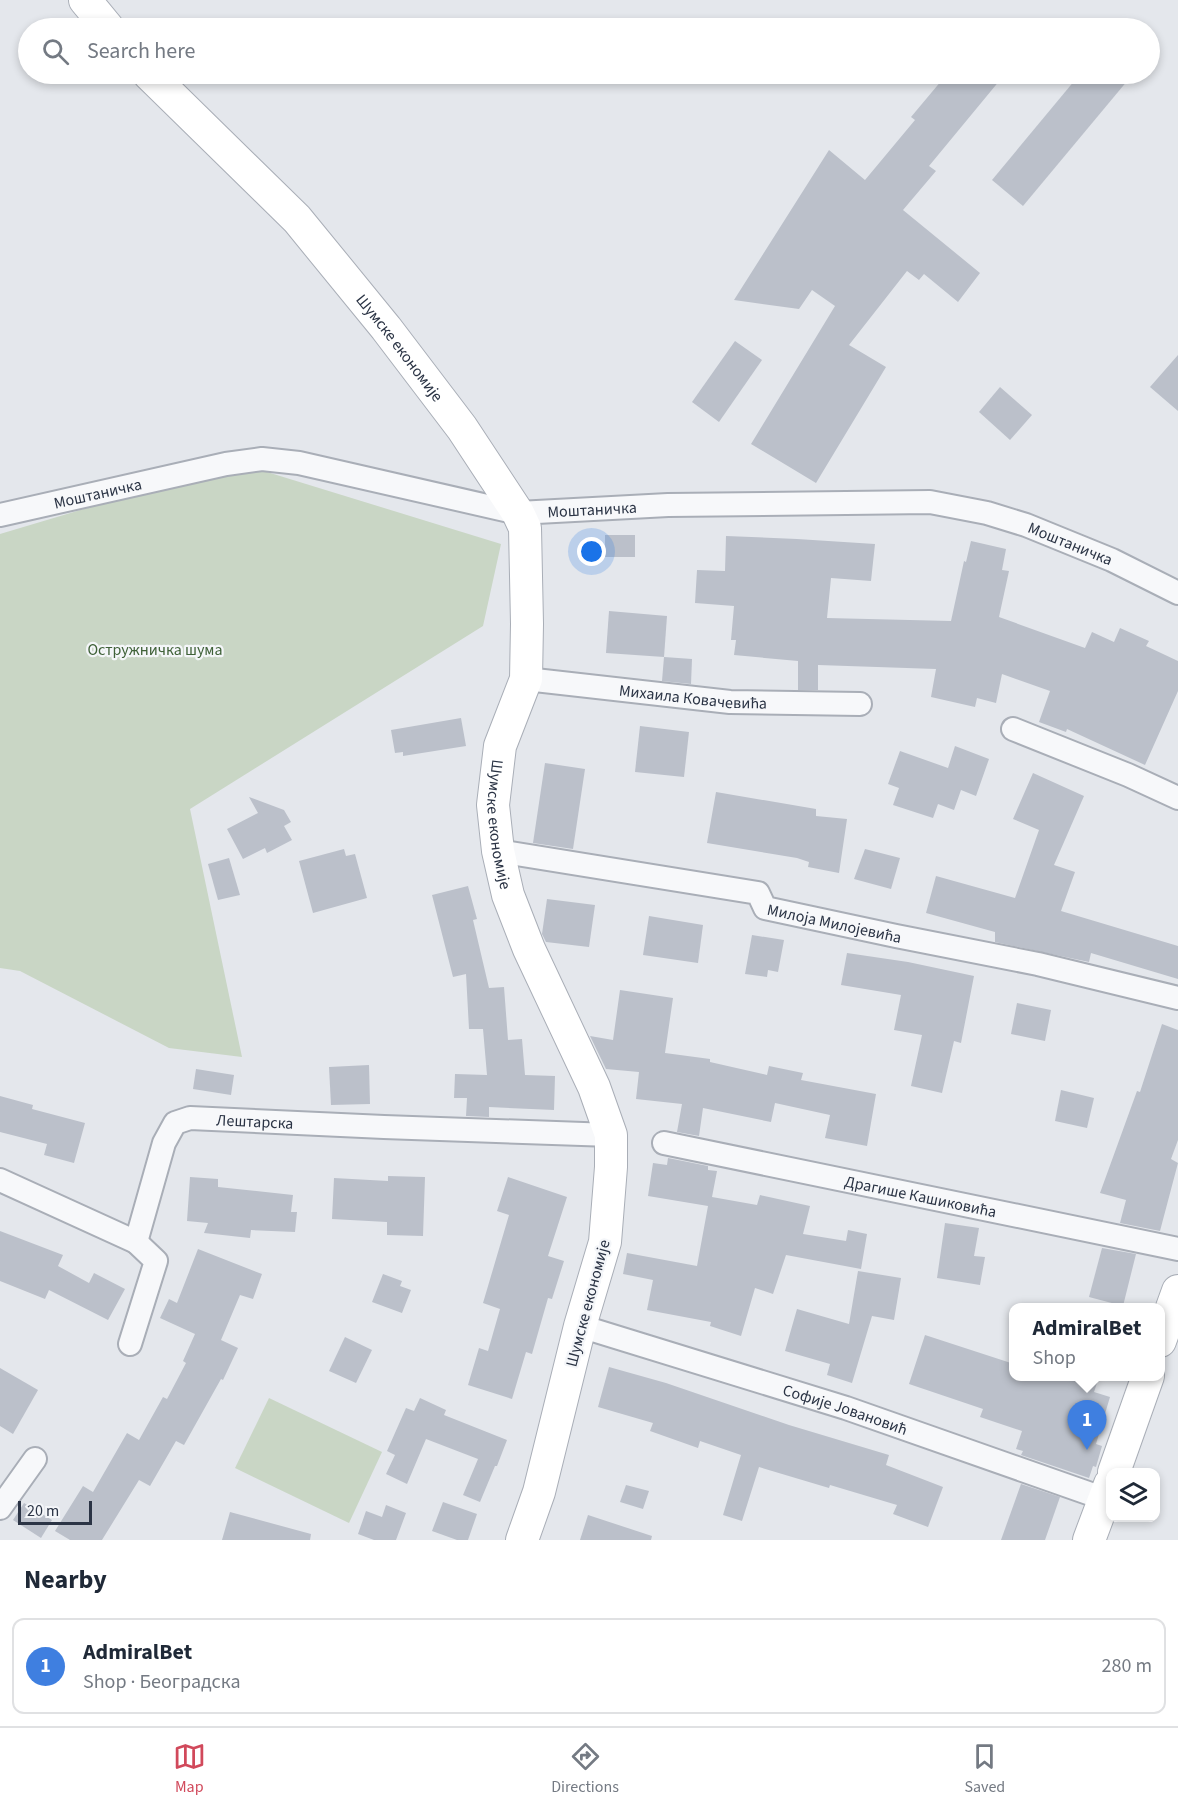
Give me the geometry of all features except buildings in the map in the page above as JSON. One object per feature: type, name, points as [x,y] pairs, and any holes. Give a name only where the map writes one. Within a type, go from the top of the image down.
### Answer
[{"type":"street","points":[[85,0],[100,18]]},
{"type":"street","name":"Шумске економије","points":[[159,84],[297,219],[386,328],[462,428],[518,513],[525,528],[526,678],[500,746],[493,805],[498,851],[508,895],[529,949],[594,1087],[610,1135],[611,1167],[605,1242],[580,1326],[539,1492],[522,1540]]},
{"type":"street","name":"Моштаничка","points":[[0,515],[226,464],[262,459],[299,463],[518,513],[668,504],[930,502],[987,513],[1026,525],[1112,560],[1178,593]]},
{"type":"street","name":"Михаила Ковачевића","points":[[526,678],[730,702],[860,704]]},
{"type":"street","points":[[1012,729],[1128,775],[1178,798]]},
{"type":"street","name":"Милоја Милојевића","points":[[498,851],[758,893],[765,908],[1038,964],[1178,998]]},
{"type":"street","name":"Лештарска","points":[[136,1242],[164,1143],[175,1123],[190,1118],[610,1135]]},
{"type":"street","name":"Драгише Кашиковића","points":[[664,1143],[1178,1249]]},
{"type":"street","points":[[0,1180],[136,1242],[156,1261],[130,1344]]},
{"type":"street","points":[[1165,1329],[1178,1292]]},
{"type":"street","name":"Софије Јовановић","points":[[580,1326],[846,1408],[1106,1484]]},
{"type":"street","points":[[1116,1468],[1147,1381]]},
{"type":"street","points":[[0,1508],[35,1459]]},
{"type":"street","points":[[1089,1540],[1106,1495]]},
{"type":"green space","name":"Остружничка шума","points":[[238,463],[501,544],[483,626],[190,809],[242,1057],[169,1048],[20,971],[0,968],[0,534]]},
{"type":"green space","points":[[269,1398],[382,1452],[349,1523],[235,1468]]},
{"type":"place","name":"AdmiralBet","points":[[1087,1450]]}]
